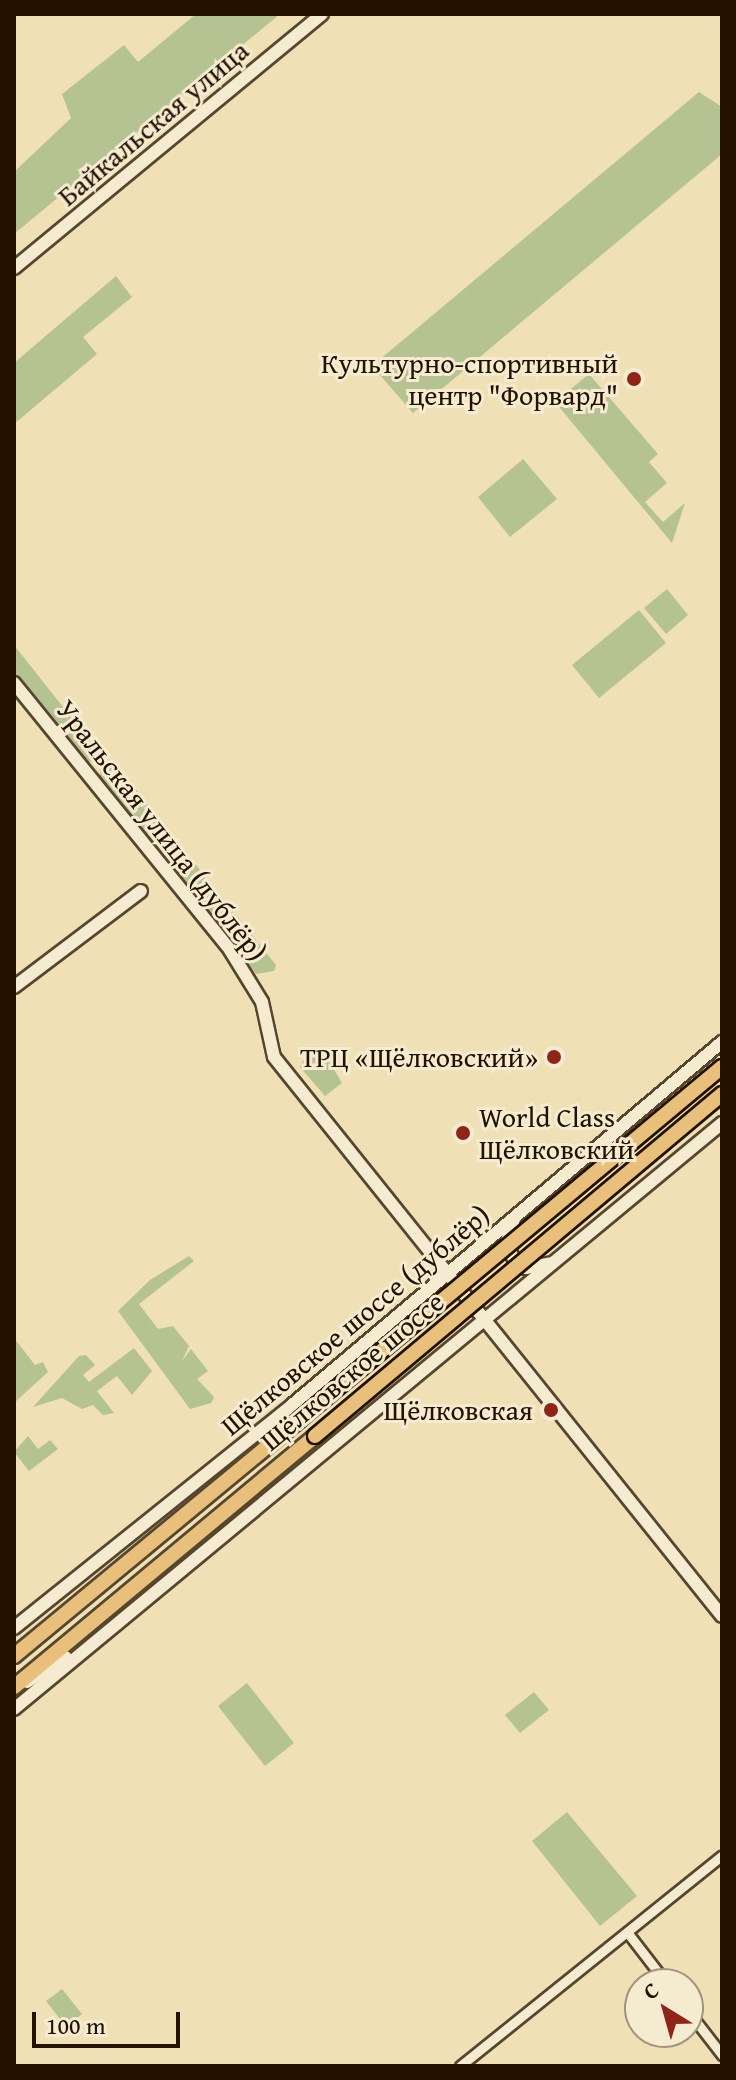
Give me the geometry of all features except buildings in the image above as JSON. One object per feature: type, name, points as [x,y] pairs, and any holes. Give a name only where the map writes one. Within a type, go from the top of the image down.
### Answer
[{"type":"main road","name":"Байкальская улица","points":[[14,268],[322,14]]},
{"type":"main road","name":"Уральская улица (дублёр)","points":[[14,683],[230,950],[262,1002],[274,1057],[448,1273]]},
{"type":"main road","points":[[14,987],[141,891]]},
{"type":"main road","name":"Щёлковское шоссе (дублёр)","points":[[14,1628],[261,1431],[722,1042]]},
{"type":"main road","name":"Щёлковское шоссе","points":[[14,1656],[722,1067]]},
{"type":"main road","name":"Щёлковское шоссе","points":[[14,1689],[722,1094]]},
{"type":"main road","points":[[14,1709],[722,1123]]},
{"type":"main road","points":[[516,1217],[506,1244],[513,1259],[526,1268],[557,1261]]},
{"type":"main road","points":[[448,1273],[722,1616]]},
{"type":"main road","points":[[14,1689],[115,1625]]},
{"type":"street","points":[[460,2066],[722,1855]]},
{"type":"street","points":[[627,1932],[655,1968]]},
{"type":"street","points":[[704,2032],[722,2055]]},
{"type":"green space","points":[[196,14],[280,14],[14,234],[14,172],[71,118],[62,94],[124,45],[138,62]]},
{"type":"green space","points":[[699,92],[722,107],[722,154],[413,413],[372,366]]},
{"type":"green space","points":[[116,276],[132,297],[83,337],[97,354],[14,424],[14,363]]},
{"type":"green space","points":[[589,374],[658,454],[649,462],[667,483],[645,502],[663,522],[685,503],[672,543],[555,402]]},
{"type":"green space","points":[[523,459],[557,499],[510,537],[478,497]]},
{"type":"green space","points":[[667,589],[688,615],[666,634],[644,608]]},
{"type":"green space","points":[[639,610],[666,643],[599,698],[572,665]]},
{"type":"green space","points":[[14,645],[101,755],[94,762],[84,761],[14,673]]},
{"type":"green space","points":[[114,762],[276,965],[274,971],[256,974],[100,780],[100,767]]},
{"type":"green space","points":[[309,1048],[324,1053],[342,1083],[325,1096],[300,1067]]},
{"type":"green space","points":[[189,1256],[194,1261],[139,1304],[158,1329],[173,1326],[189,1346],[182,1361],[191,1349],[208,1371],[197,1379],[214,1397],[211,1403],[190,1409],[118,1311],[150,1280]]},
{"type":"green space","points":[[14,1338],[35,1365],[43,1362],[48,1372],[14,1403]]},
{"type":"green space","points":[[134,1348],[152,1371],[132,1395],[117,1376],[97,1391],[114,1413],[103,1415],[93,1405],[82,1409],[62,1398],[33,1407],[79,1356],[86,1355],[95,1365],[83,1375],[89,1382]]},
{"type":"green space","points":[[28,1436],[38,1449],[50,1440],[58,1449],[29,1471],[14,1452]]},
{"type":"green space","points":[[247,1683],[294,1743],[265,1766],[218,1706]]},
{"type":"green space","points":[[534,1692],[549,1710],[520,1733],[505,1715]]},
{"type":"green space","points":[[567,1812],[637,1896],[600,1926],[532,1841]]},
{"type":"green space","points":[[62,1989],[82,2014],[66,2027],[46,2001]]},
{"type":"place","name":"Культурно-спортивный центр \"Форвард\"","points":[[634,379]]},
{"type":"place","name":"ТРЦ «Щёлковский»","points":[[554,1057]]},
{"type":"place","name":"World Class Щёлковский","points":[[463,1133]]},
{"type":"place","name":"Щёлковская","points":[[551,1410]]}]
